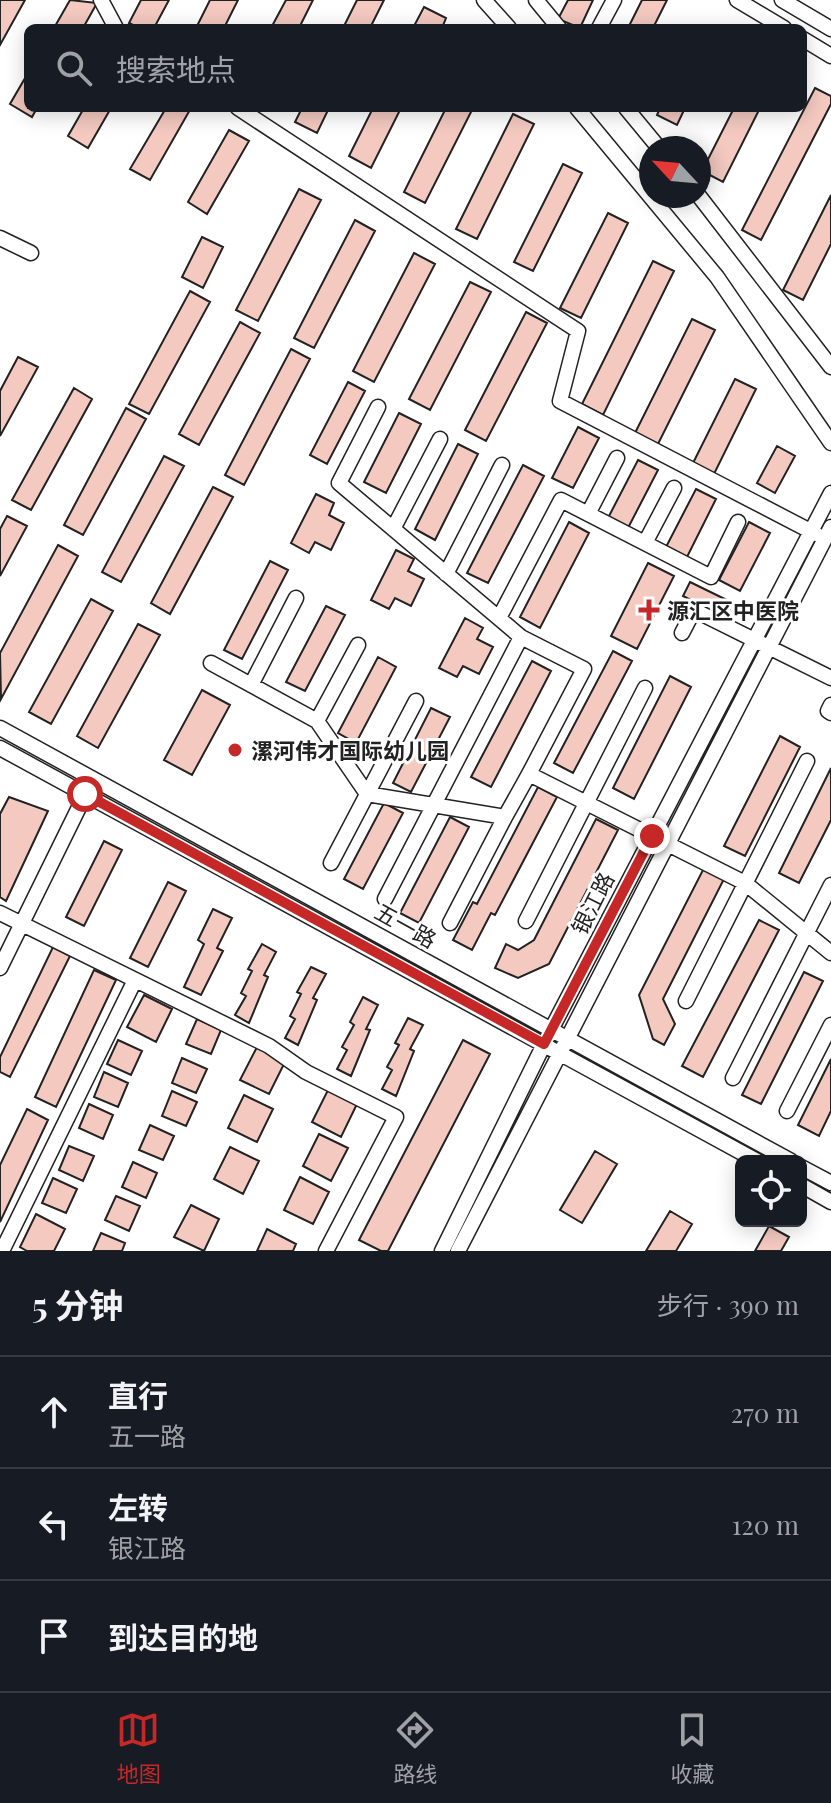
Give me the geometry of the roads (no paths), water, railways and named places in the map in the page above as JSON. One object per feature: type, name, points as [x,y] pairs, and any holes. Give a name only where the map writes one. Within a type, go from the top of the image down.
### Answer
[{"type":"street","points":[[101,0],[114,24]]},
{"type":"street","points":[[484,0],[505,24]]},
{"type":"street","points":[[536,0],[556,24]]},
{"type":"street","points":[[601,24],[614,0]]},
{"type":"street","points":[[737,0],[777,24]]},
{"type":"street","points":[[782,0],[831,29]]},
{"type":"street","points":[[807,41],[831,56]]},
{"type":"street","points":[[244,112],[578,331],[560,401],[811,531],[828,533]]},
{"type":"street","points":[[580,112],[717,277],[831,443]]},
{"type":"street","points":[[629,112],[649,136]]},
{"type":"street","points":[[708,208],[831,367]]},
{"type":"street","points":[[0,238],[31,253]]},
{"type":"street","points":[[378,407],[339,483],[521,637],[584,669],[450,923]]},
{"type":"street","points":[[393,529],[440,439]]},
{"type":"street","points":[[588,514],[617,458]]},
{"type":"street","points":[[446,574],[502,465]]},
{"type":"street","points":[[645,543],[674,488]]},
{"type":"street","name":"银江路","points":[[458,1251],[551,1048],[551,1030],[831,493]]},
{"type":"street","points":[[499,618],[561,500],[711,577],[738,522]]},
{"type":"street","name":"银江路","points":[[442,1251],[551,1048],[566,1037],[828,533]]},
{"type":"street","points":[[251,685],[296,598]]},
{"type":"street","points":[[682,633],[694,610],[831,678]]},
{"type":"street","points":[[385,899],[521,637]]},
{"type":"street","points":[[317,721],[358,645]]},
{"type":"street","points":[[211,663],[317,721],[367,794],[505,817]]},
{"type":"street","points":[[526,921],[645,688]]},
{"type":"street","points":[[331,863],[416,701]]},
{"type":"street","points":[[831,705],[828,711],[831,713]]},
{"type":"street","name":"五一路","points":[[0,728],[780,1155]]},
{"type":"street","name":"五一路","points":[[0,748],[746,1155]]},
{"type":"street","points":[[686,1001],[807,761]]},
{"type":"street","points":[[529,774],[745,883],[831,953]]},
{"type":"street","points":[[0,968],[93,778]]},
{"type":"street","points":[[733,1078],[831,885]]},
{"type":"street","points":[[0,913],[269,1046],[306,1072],[396,1117],[326,1251]]},
{"type":"street","points":[[2,1251],[135,980]]},
{"type":"street","points":[[787,1111],[831,1025]]},
{"type":"street","points":[[807,1170],[831,1183]]},
{"type":"street","points":[[807,1188],[831,1202]]},
{"type":"place","name":"源汇区中医院","points":[[649,610]]},
{"type":"place","name":"漯河伟才国际幼儿园","points":[[235,750]]}]
